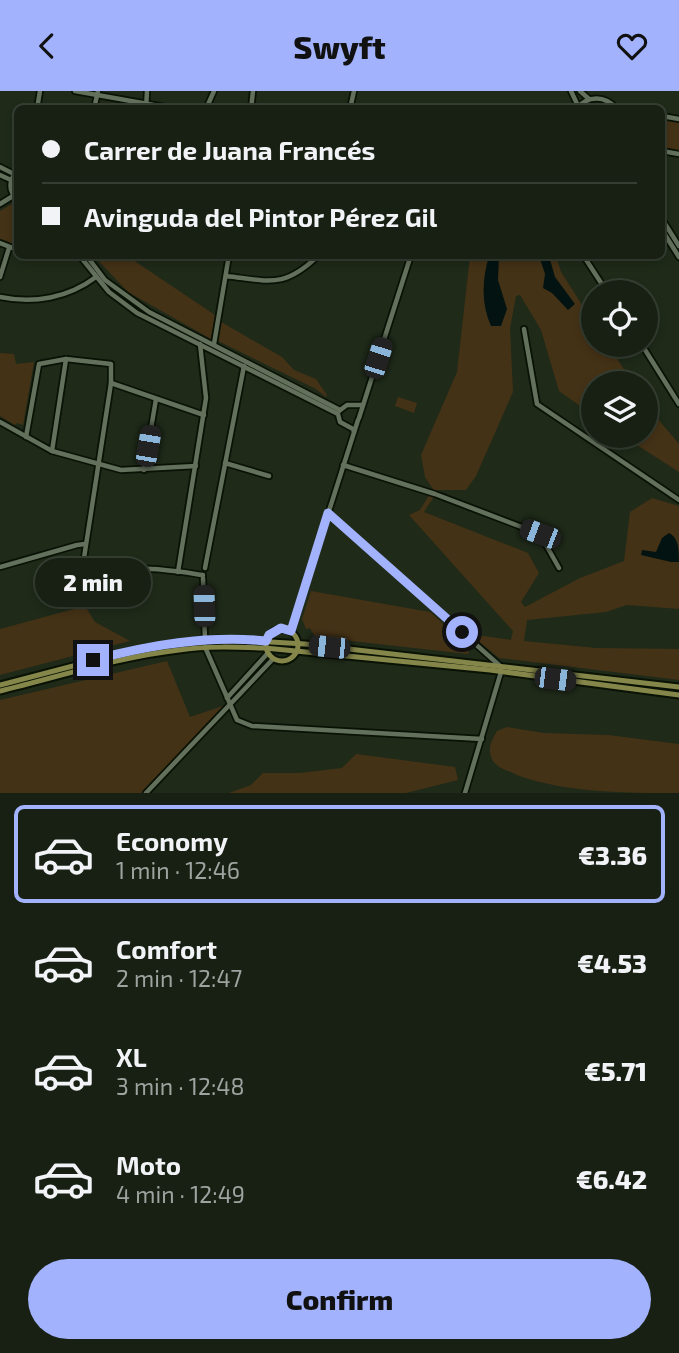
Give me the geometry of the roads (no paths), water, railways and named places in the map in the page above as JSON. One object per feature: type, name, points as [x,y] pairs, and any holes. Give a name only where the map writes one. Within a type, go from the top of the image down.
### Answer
[{"type":"main road","points":[[268,651],[269,635],[281,628],[291,631],[299,648]]},
{"type":"main road","points":[[0,685],[117,653],[205,640],[268,651],[284,661],[299,648],[679,695]]},
{"type":"main road","points":[[0,691],[148,655],[205,647],[268,651],[299,648],[480,663],[679,687]]},
{"type":"street","points":[[75,91],[98,93],[142,105]]},
{"type":"street","points":[[580,91],[589,99]]},
{"type":"street","points":[[580,105],[589,99],[601,98],[613,105]]},
{"type":"street","points":[[0,174],[11,180]]},
{"type":"street","points":[[0,204],[13,196],[10,188],[14,176]]},
{"type":"street","points":[[665,224],[679,245]]},
{"type":"street","points":[[665,235],[679,257]]},
{"type":"street","points":[[0,243],[14,249]]},
{"type":"street","points":[[0,277],[9,248]]},
{"type":"street","points":[[82,259],[109,292],[137,313],[339,412]]},
{"type":"street","points":[[89,259],[105,280],[149,312],[339,412],[342,423],[354,432]]},
{"type":"street","points":[[214,344],[228,259]]},
{"type":"street","points":[[226,276],[275,281],[292,277],[314,259]]},
{"type":"street","points":[[291,631],[410,259]]},
{"type":"street","points":[[586,259],[599,280]]},
{"type":"street","points":[[0,297],[23,300],[49,298],[70,292],[96,277]]},
{"type":"street","points":[[524,329],[537,404],[679,500]]},
{"type":"street","points":[[178,572],[206,398],[200,344]]},
{"type":"street","points":[[650,357],[679,404]]},
{"type":"street","points":[[52,451],[66,359]]},
{"type":"street","points":[[26,437],[39,364],[66,359],[111,364],[111,383],[82,571],[92,580]]},
{"type":"street","points":[[205,568],[244,366]]},
{"type":"street","points":[[111,383],[204,415]]},
{"type":"street","points":[[144,470],[156,399]]},
{"type":"street","points":[[339,412],[345,406],[363,405]]},
{"type":"street","points":[[354,406],[359,412],[359,419]]},
{"type":"street","points":[[349,426],[359,419]]},
{"type":"street","points":[[0,422],[52,451],[121,470],[196,466]]},
{"type":"street","points":[[225,463],[269,476]]},
{"type":"street","points":[[343,465],[435,494],[540,534],[559,568]]},
{"type":"street","points":[[328,513],[499,665],[501,672],[465,793]]},
{"type":"street","points":[[0,567],[85,544]]},
{"type":"street","points":[[72,605],[92,580],[106,573],[139,569],[203,577],[205,640]]},
{"type":"street","points":[[205,647],[237,720],[252,726],[482,739]]},
{"type":"street","points":[[226,698],[268,651]]},
{"type":"street","points":[[146,793],[230,706],[268,651]]},
{"type":"street","points":[[480,663],[485,652]]}]
